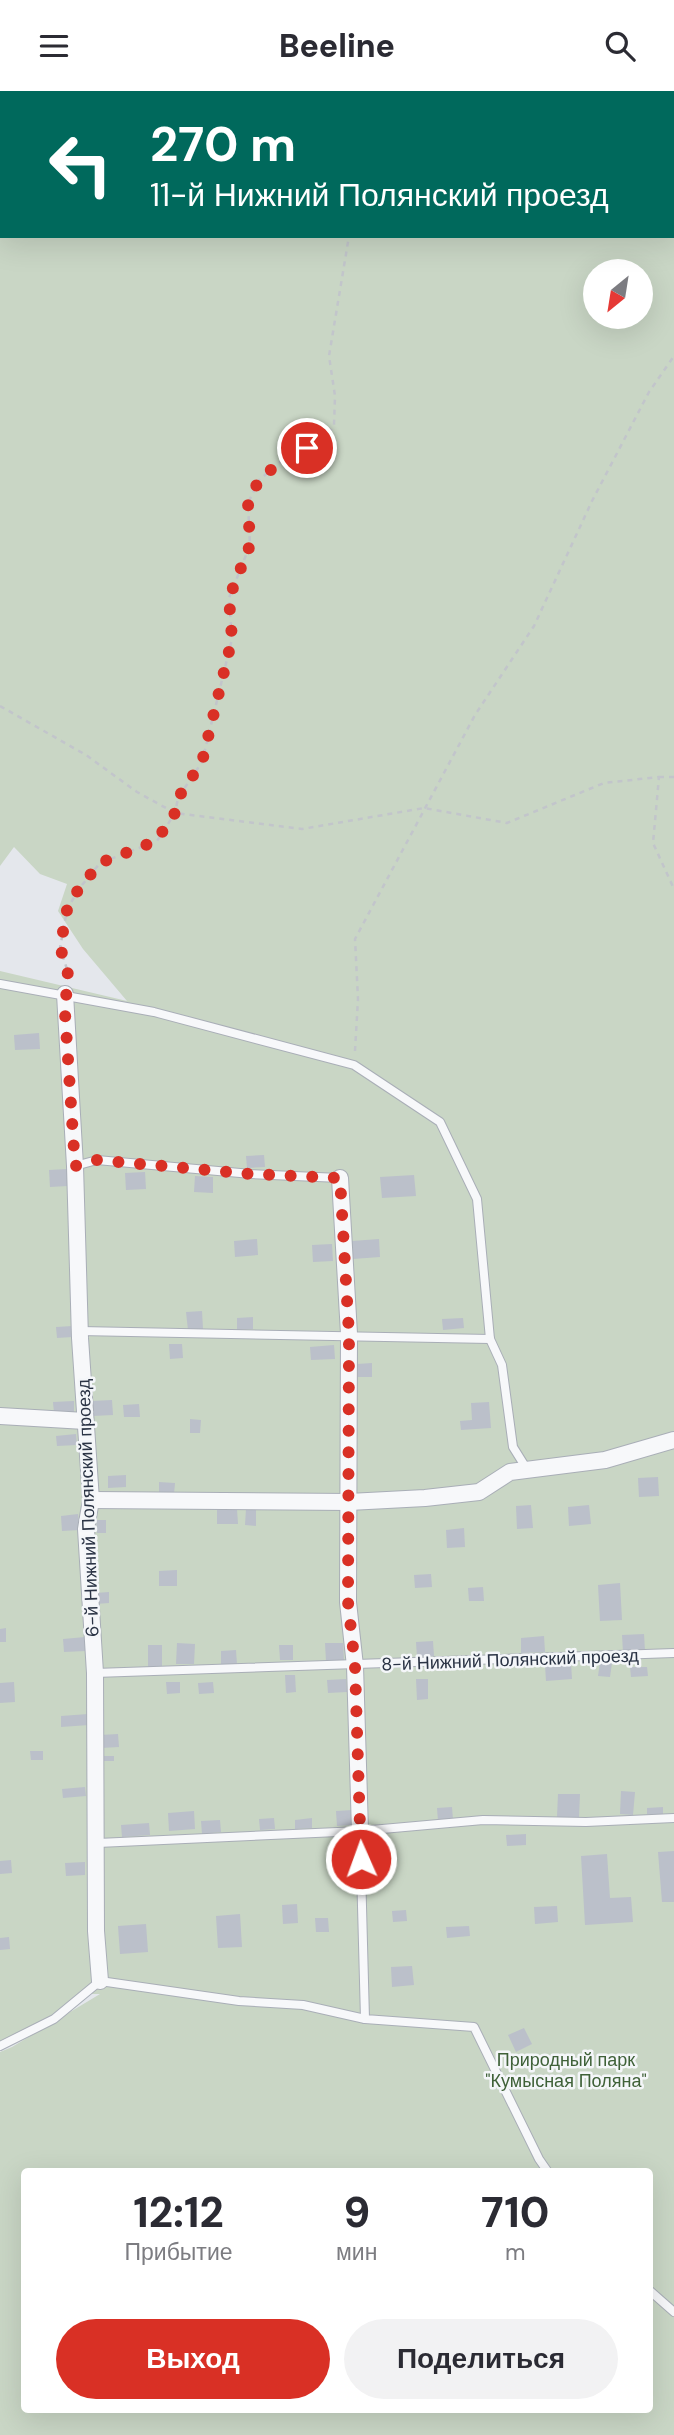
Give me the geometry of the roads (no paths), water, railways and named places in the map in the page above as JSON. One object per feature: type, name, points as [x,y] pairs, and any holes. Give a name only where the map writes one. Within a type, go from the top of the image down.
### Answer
[{"type":"street","name":"6-й Нижний Полянский проезд","points":[[65,994],[75,1166],[80,1331],[91,1500],[86,1529],[95,1673],[98,1843],[96,1931],[100,1981]]},
{"type":"street","points":[[340,1178],[349,1334],[348,1602],[355,1666],[360,1831]]},
{"type":"street","points":[[0,1416],[85,1421]]},
{"type":"street","points":[[91,1500],[349,1501],[425,1498],[479,1492],[510,1472],[605,1460],[674,1440]]},
{"type":"lane","points":[[0,984],[154,1012],[354,1065],[440,1122],[477,1199],[490,1339],[502,1365],[513,1447],[528,1471]]},
{"type":"lane","points":[[75,1166],[97,1160],[251,1174],[340,1178]]},
{"type":"lane","points":[[80,1331],[261,1336],[349,1334],[490,1339]]},
{"type":"lane","name":"8-й Нижний Полянский проезд","points":[[95,1673],[674,1653]]},
{"type":"lane","points":[[98,1843],[148,1843],[360,1831],[483,1820],[586,1822],[674,1818]]},
{"type":"lane","points":[[360,1831],[365,2019]]},
{"type":"lane","points":[[0,2046],[54,2019],[100,1981],[239,2001],[303,2005],[365,2019],[474,2027],[545,2168]]},
{"type":"lane","points":[[653,2294],[674,2312]]},
{"type":"park label","name":"Природный парк \"Кумысная Поляна\"","points":[[566,2070]]}]
